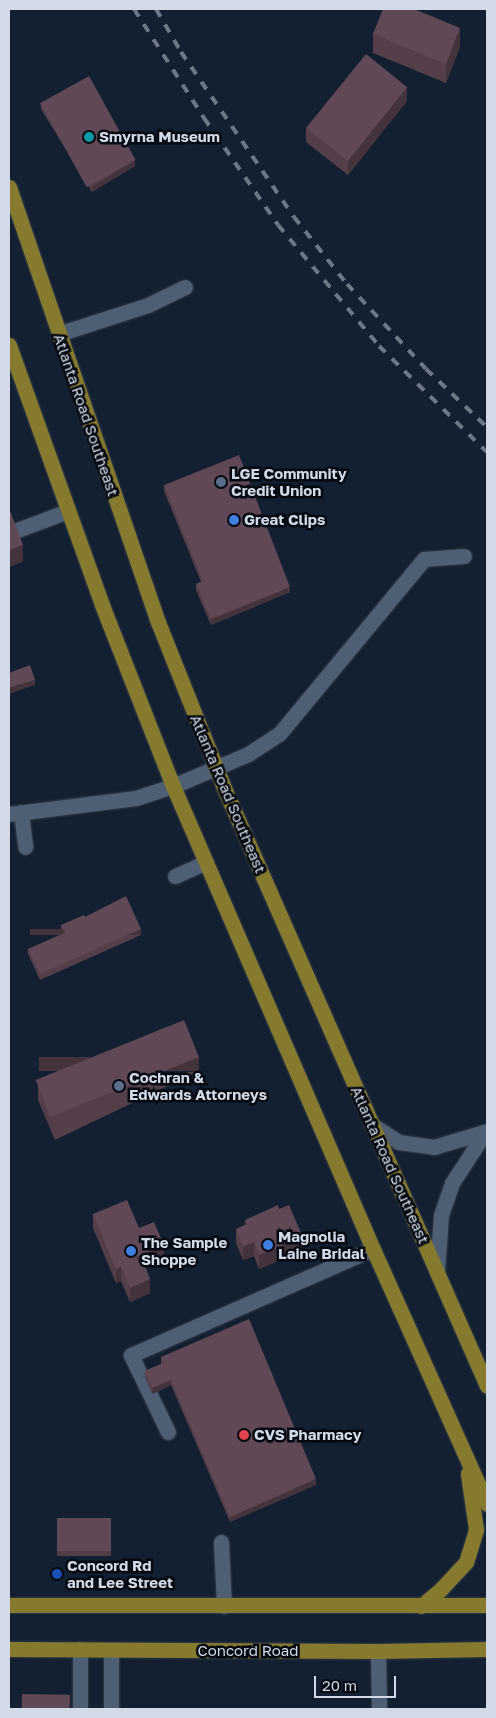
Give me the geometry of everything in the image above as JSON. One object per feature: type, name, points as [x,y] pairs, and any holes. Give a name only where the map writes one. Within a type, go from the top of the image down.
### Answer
[{"type":"main road","name":"Atlanta Road Southeast","points":[[9,187],[158,622],[217,769],[487,1386]]},
{"type":"main road","points":[[9,345],[68,511],[173,786],[373,1249],[487,1504]]},
{"type":"main road","points":[[421,1606],[441,1589],[466,1562],[468,1556],[476,1529],[466,1458]]},
{"type":"main road","points":[[9,1605],[487,1605]]},
{"type":"main road","name":"Concord Road","points":[[9,1649],[487,1650]]},
{"type":"street","points":[[58,334],[148,305],[185,287]]},
{"type":"street","points":[[12,532],[68,511]]},
{"type":"street","points":[[25,847],[15,813],[136,798],[217,769],[248,754],[280,734],[424,559],[464,556]]},
{"type":"street","points":[[175,876],[206,862]]},
{"type":"street","points":[[371,1124],[399,1142],[434,1147],[485,1132]]},
{"type":"street","points":[[437,1272],[441,1215],[452,1183],[485,1132]]},
{"type":"street","points":[[168,1432],[132,1355],[373,1249]]},
{"type":"street","points":[[221,1542],[224,1606]]},
{"type":"street","points":[[80,1649],[80,1709]]},
{"type":"street","points":[[111,1650],[111,1709]]},
{"type":"street","points":[[378,1651],[380,1709]]},
{"type":"building","points":[[383,9],[414,9],[460,28],[446,64],[373,34]]},
{"type":"building","points":[[366,54],[407,87],[347,161],[306,128]]},
{"type":"building","name":"Smyrna Museum","points":[[89,76],[136,160],[87,187],[40,103]]},
{"type":"building","points":[[239,455],[290,587],[211,619],[196,584],[203,581],[164,485]]},
{"type":"building","points":[[9,508],[23,545],[9,551]]},
{"type":"building","points":[[30,665],[35,680],[9,688],[9,673]]},
{"type":"building","points":[[126,896],[141,929],[40,974],[28,949],[65,933],[61,925],[84,915],[85,917]]},
{"type":"building","points":[[184,1020],[199,1057],[51,1117],[36,1080]]},
{"type":"building","name":"The Sample Shoppe","points":[[127,1200],[139,1228],[154,1222],[164,1245],[136,1257],[140,1265],[144,1263],[150,1279],[130,1288],[121,1267],[116,1269],[93,1214]]},
{"type":"building","points":[[278,1205],[279,1209],[289,1205],[301,1233],[291,1237],[293,1241],[259,1255],[254,1242],[243,1246],[236,1229],[247,1224],[245,1220]]},
{"type":"building","name":"CVS Pharmacy","points":[[249,1319],[316,1479],[230,1517],[171,1380],[152,1388],[145,1371],[163,1363],[161,1357]]},
{"type":"building","points":[[57,1518],[111,1518],[111,1551],[57,1551]]},
{"type":"building","points":[[22,1694],[70,1695],[70,1709],[22,1709]]},
{"type":"railway","points":[[134,9],[204,118],[278,225],[379,346],[487,452]]},
{"type":"railway","points":[[156,9],[181,52],[294,217],[347,284],[426,369],[487,427]]},
{"type":"place","name":"Smyrna Museum","points":[[89,137]]},
{"type":"place","name":"LGE Community Credit Union","points":[[221,482]]},
{"type":"place","name":"Great Clips","points":[[234,520]]},
{"type":"place","name":"Cochran & Edwards Attorneys","points":[[119,1086]]},
{"type":"place","name":"Magnolia Laine Bridal","points":[[268,1245]]},
{"type":"place","name":"The Sample Shoppe","points":[[131,1251]]},
{"type":"place","name":"CVS Pharmacy","points":[[244,1435]]},
{"type":"place","name":"Concord Rd and Lee Street","points":[[57,1574]]}]
